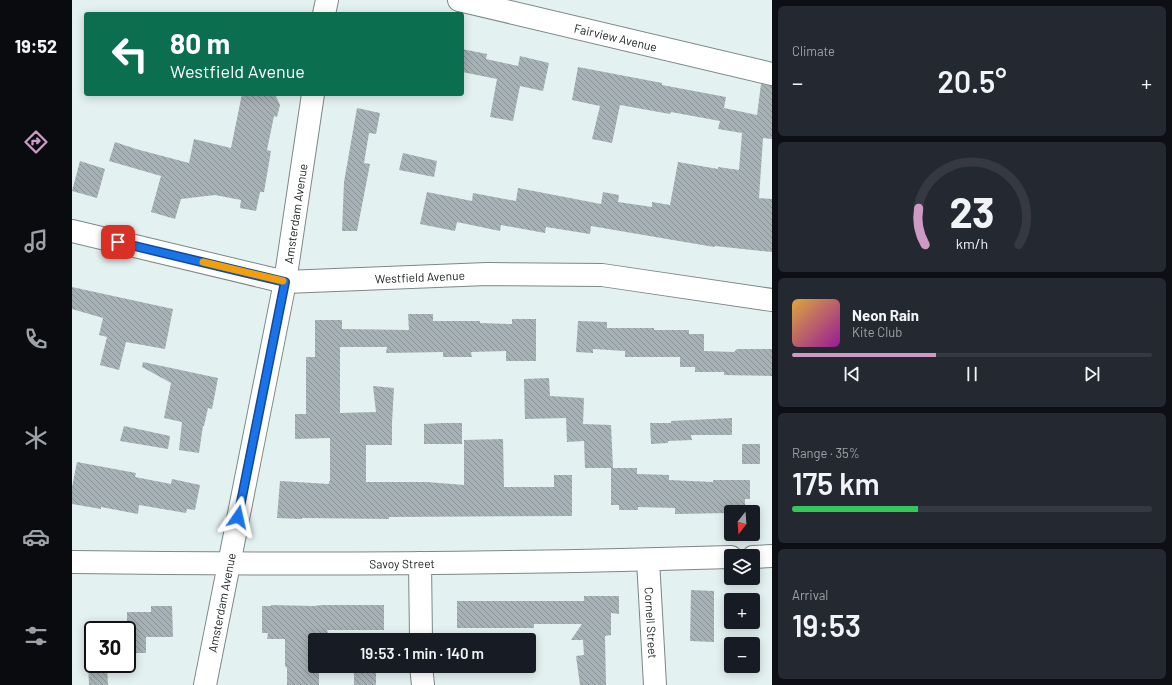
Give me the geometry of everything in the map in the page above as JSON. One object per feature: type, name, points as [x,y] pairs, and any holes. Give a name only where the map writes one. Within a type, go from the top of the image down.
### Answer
[{"type":"street","points":[[324,12],[326,0]]},
{"type":"street","name":"Fairview Avenue","points":[[459,0],[772,74]]},
{"type":"street","name":"Amsterdam Avenue","points":[[205,685],[285,282],[313,96]]},
{"type":"street","name":"Westfield Avenue","points":[[72,231],[285,282],[487,274],[602,275],[772,300]]},
{"type":"street","points":[[760,557],[772,556]]},
{"type":"street","name":"Savoy Street","points":[[72,562],[229,564],[420,563],[648,560],[724,557]]},
{"type":"street","name":"Cornell Street","points":[[648,560],[655,685]]},
{"type":"street","points":[[420,563],[421,633]]},
{"type":"street","points":[[421,673],[422,685]]},
{"type":"building","points":[[464,49],[487,54],[486,59],[518,66],[520,56],[549,63],[543,91],[520,86],[513,121],[490,117],[497,79],[464,72]]},
{"type":"building","points":[[578,67],[726,97],[724,108],[757,115],[761,84],[772,86],[772,139],[763,138],[759,198],[772,199],[772,252],[714,247],[591,226],[590,234],[546,227],[545,233],[501,225],[500,231],[457,222],[455,231],[420,224],[427,192],[472,201],[473,193],[516,201],[518,188],[601,204],[603,192],[619,195],[618,202],[652,207],[652,202],[670,205],[678,162],[718,169],[718,167],[739,170],[742,133],[718,129],[720,121],[620,105],[612,143],[592,139],[600,106],[572,100]]},
{"type":"building","points":[[242,96],[276,96],[280,105],[277,117],[274,116],[267,150],[271,151],[264,192],[260,192],[256,211],[240,208],[241,200],[215,195],[181,199],[175,219],[151,212],[161,176],[109,161],[115,142],[189,163],[194,139],[231,148]]},
{"type":"building","points":[[357,108],[380,113],[376,134],[369,133],[364,163],[370,164],[357,231],[342,231],[344,182]]},
{"type":"building","points":[[403,153],[437,161],[434,177],[399,170]]},
{"type":"building","points":[[80,161],[105,169],[97,198],[72,191]]},
{"type":"building","points":[[72,287],[173,309],[165,349],[126,342],[119,370],[100,365],[107,337],[99,335],[103,318],[72,309]]},
{"type":"building","points":[[408,314],[433,314],[433,321],[480,321],[480,323],[512,324],[512,319],[536,319],[536,361],[506,361],[506,351],[471,352],[472,357],[443,357],[443,352],[386,353],[387,347],[340,347],[340,413],[376,412],[373,386],[394,388],[392,445],[366,445],[366,482],[427,482],[464,485],[464,440],[503,439],[504,487],[554,487],[554,475],[572,475],[572,516],[389,517],[389,519],[277,518],[280,481],[329,484],[330,481],[330,438],[295,439],[295,414],[306,414],[306,357],[315,357],[315,320],[342,320],[342,329],[409,330]]},
{"type":"building","points":[[578,321],[607,322],[607,328],[689,330],[689,334],[704,334],[704,351],[734,352],[737,349],[772,349],[772,376],[724,375],[724,372],[695,372],[695,367],[680,367],[680,357],[625,357],[625,351],[593,349],[593,353],[576,352]]},
{"type":"building","points":[[143,362],[218,378],[212,409],[208,408],[203,426],[199,453],[179,450],[182,422],[164,418],[171,383],[142,367]]},
{"type":"building","points":[[549,378],[550,396],[584,398],[583,424],[611,425],[613,468],[585,468],[584,441],[567,442],[566,418],[525,419],[524,379]]},
{"type":"building","points":[[732,418],[732,435],[691,435],[692,440],[668,441],[668,443],[651,444],[650,423],[671,423],[671,421]]},
{"type":"building","points":[[462,423],[462,444],[424,444],[424,424]]},
{"type":"building","points":[[124,426],[170,436],[168,449],[120,441]]},
{"type":"building","points":[[742,444],[760,444],[760,464],[742,464]]},
{"type":"building","points":[[77,462],[136,473],[135,477],[171,484],[172,479],[200,485],[195,510],[187,509],[186,513],[139,505],[138,514],[101,507],[101,509],[72,504],[72,487]]},
{"type":"building","points":[[611,468],[637,468],[637,474],[669,475],[669,480],[713,482],[713,480],[750,480],[750,499],[745,499],[745,505],[724,505],[724,513],[675,514],[675,508],[638,507],[638,510],[619,510],[619,505],[611,505]]},
{"type":"building","points":[[691,590],[714,591],[714,642],[690,641]]},
{"type":"building","points":[[584,596],[619,596],[619,614],[611,613],[611,635],[605,636],[606,685],[580,685],[576,656],[584,655],[583,640],[571,640],[582,624],[534,624],[534,628],[457,628],[457,601],[584,601]]},
{"type":"building","points":[[384,605],[384,630],[327,630],[328,633],[308,633],[308,673],[319,673],[319,685],[287,685],[285,639],[267,639],[268,633],[262,633],[262,606]]},
{"type":"building","points":[[151,606],[172,606],[173,637],[146,637],[146,653],[136,653],[136,621],[127,621],[127,612],[151,612]]},
{"type":"building","points":[[88,673],[107,673],[108,685],[89,685]]},
{"type":"building","points":[[354,673],[376,673],[376,685],[354,685]]},
{"type":"slow traffic","points":[[203,262],[283,281]]},
{"type":"route","points":[[118,242],[285,282],[238,517]]}]
